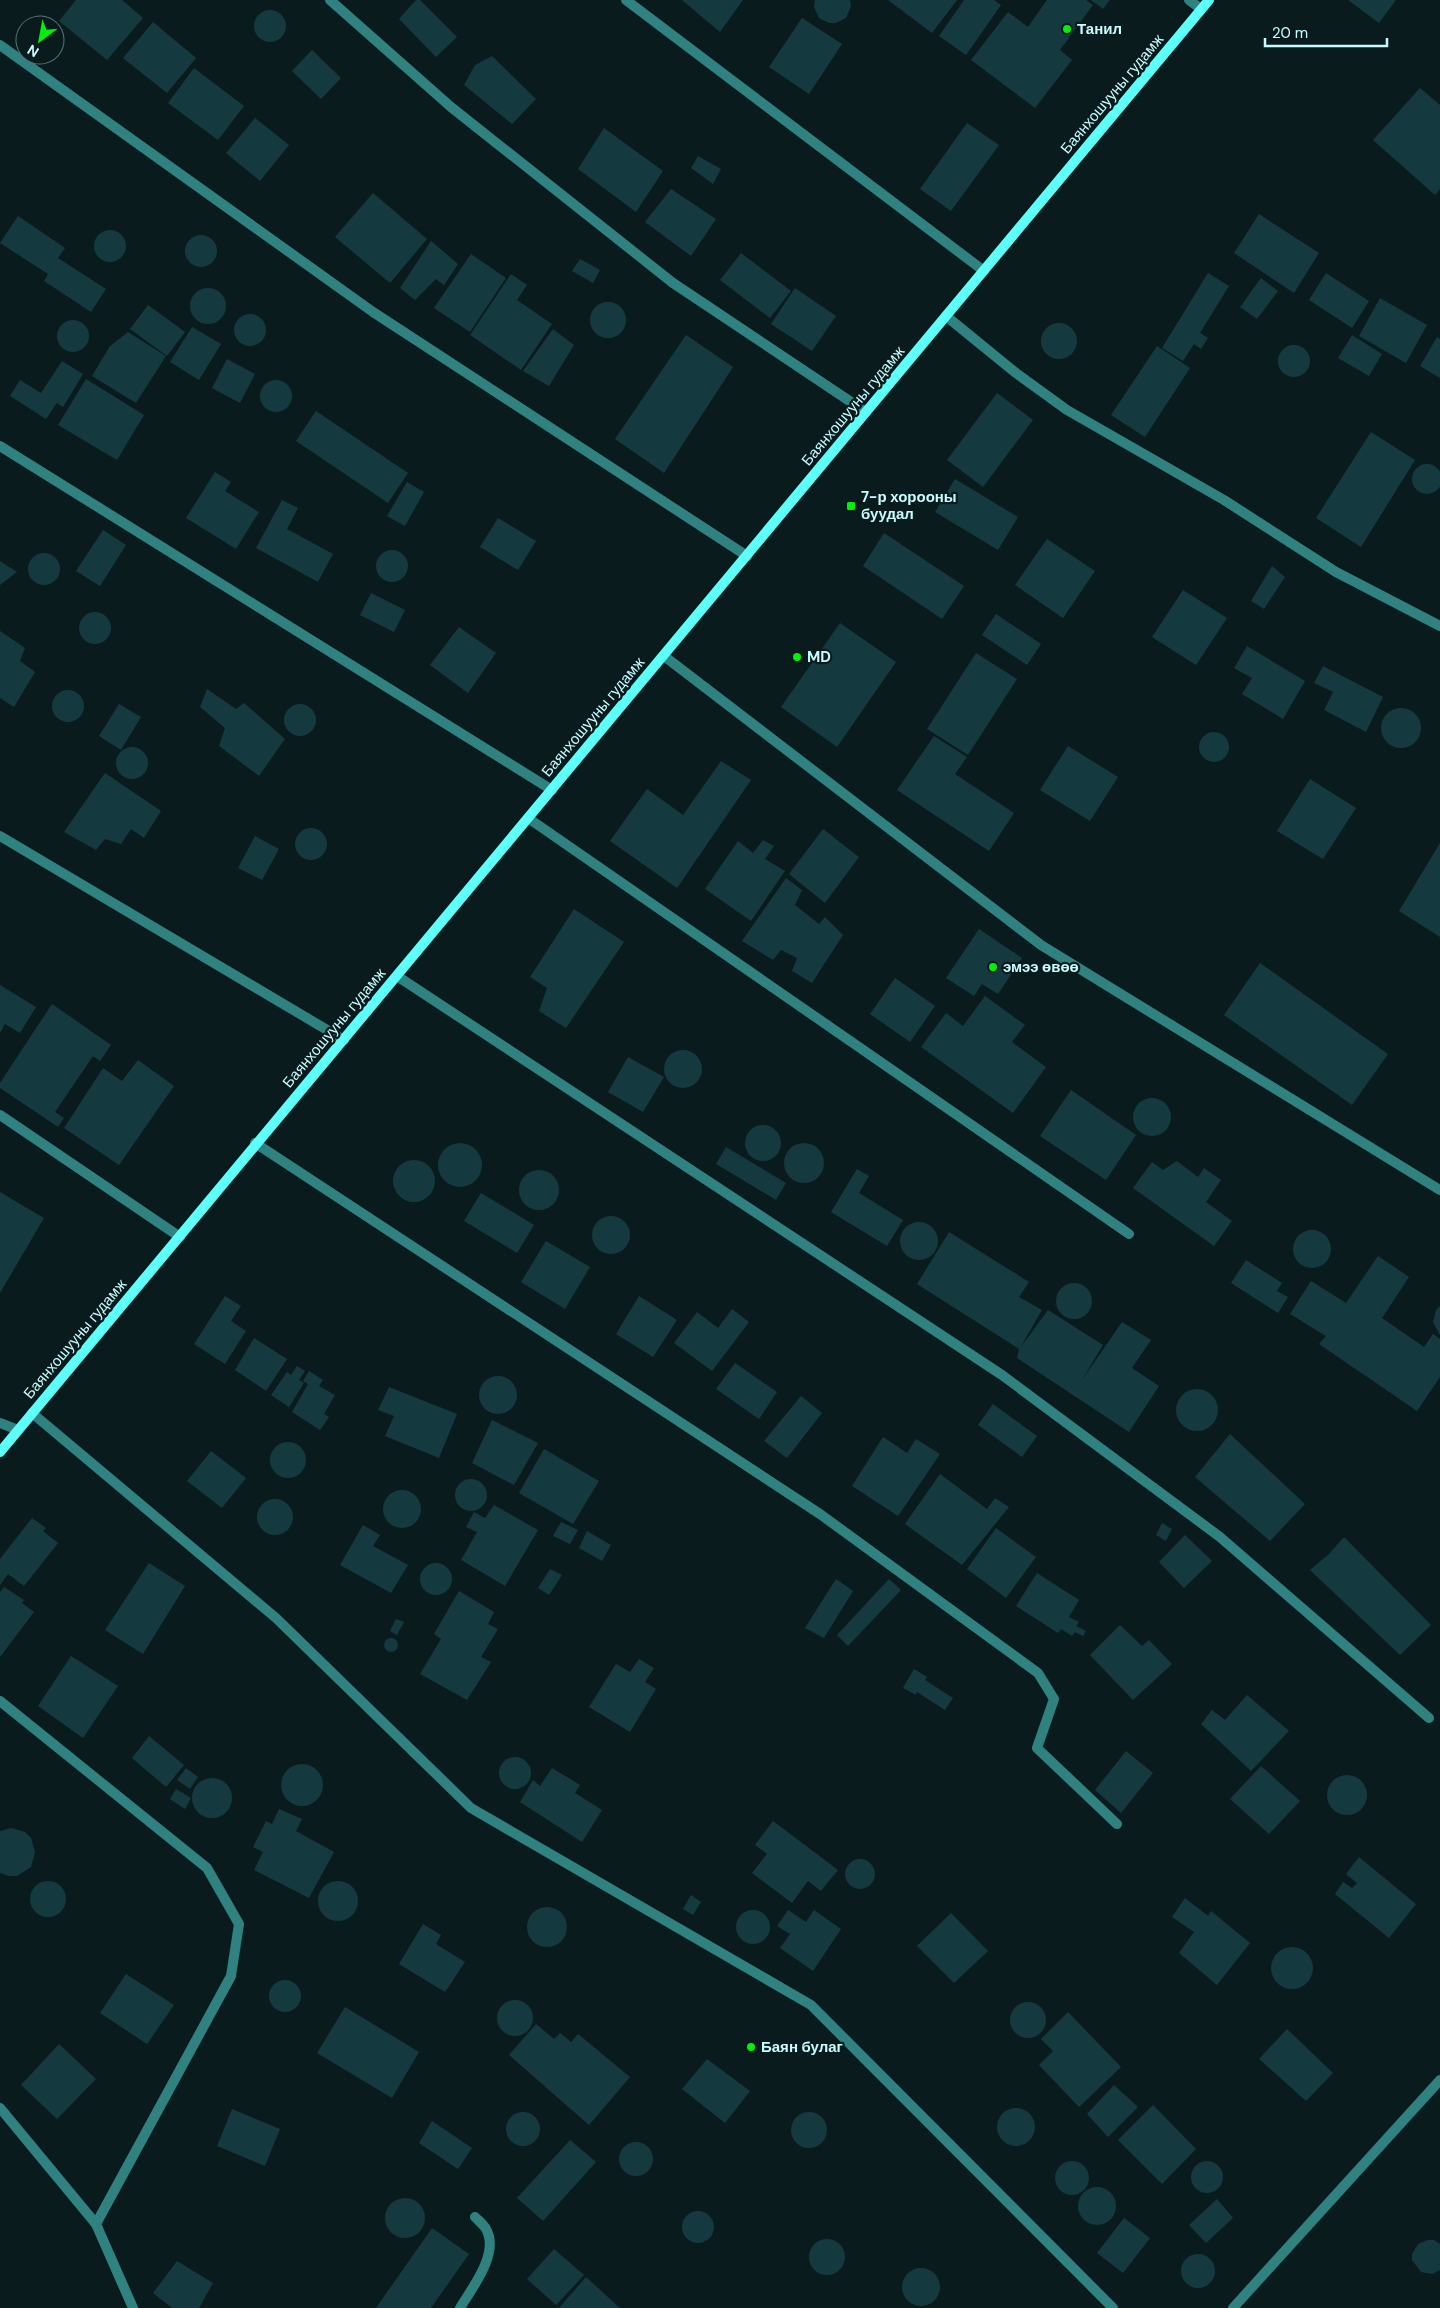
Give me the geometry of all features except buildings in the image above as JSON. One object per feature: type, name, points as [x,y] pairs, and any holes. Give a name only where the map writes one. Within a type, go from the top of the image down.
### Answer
[{"type":"main road","name":"Баянхошууны гудамж","points":[[0,1452],[180,1237],[255,1143],[344,1040],[1209,0]]},
{"type":"street","points":[[330,0],[450,107],[672,283],[866,412]]},
{"type":"street","points":[[626,0],[984,271]]},
{"type":"street","points":[[1189,0],[1202,9]]},
{"type":"street","points":[[0,45],[373,312],[747,556]]},
{"type":"street","points":[[946,316],[1016,373],[1067,410],[1224,500],[1336,572],[1440,626]]},
{"type":"street","points":[[0,446],[552,790]]},
{"type":"street","points":[[664,656],[1041,945],[1440,1190]]},
{"type":"street","points":[[528,818],[1129,1234]]},
{"type":"street","points":[[0,836],[344,1040]]},
{"type":"street","points":[[397,976],[1002,1376],[1220,1537],[1429,1718]]},
{"type":"street","points":[[0,1115],[180,1237]]},
{"type":"street","points":[[255,1143],[820,1514],[1038,1673],[1054,1699],[1037,1748],[1117,1824]]},
{"type":"street","points":[[32,1413],[276,1618],[471,1808],[811,2005],[1113,2308]]},
{"type":"street","points":[[0,1422],[18,1430]]},
{"type":"street","points":[[0,1701],[207,1868],[239,1924],[231,1976],[96,2224]]},
{"type":"street","points":[[1233,2308],[1440,2080]]},
{"type":"street","points":[[0,2108],[96,2224],[133,2308]]},
{"type":"street","points":[[460,2308],[485,2266],[489,2249],[487,2229],[475,2217]]},
{"type":"place","name":"Танил","points":[[1067,29]]},
{"type":"place","name":"7-р хорооны буудал","points":[[851,506]]},
{"type":"place","name":"MD","points":[[797,657]]},
{"type":"place","name":"эмээ өвөө","points":[[993,967]]},
{"type":"place","name":"Баян булаг","points":[[751,2047]]}]
